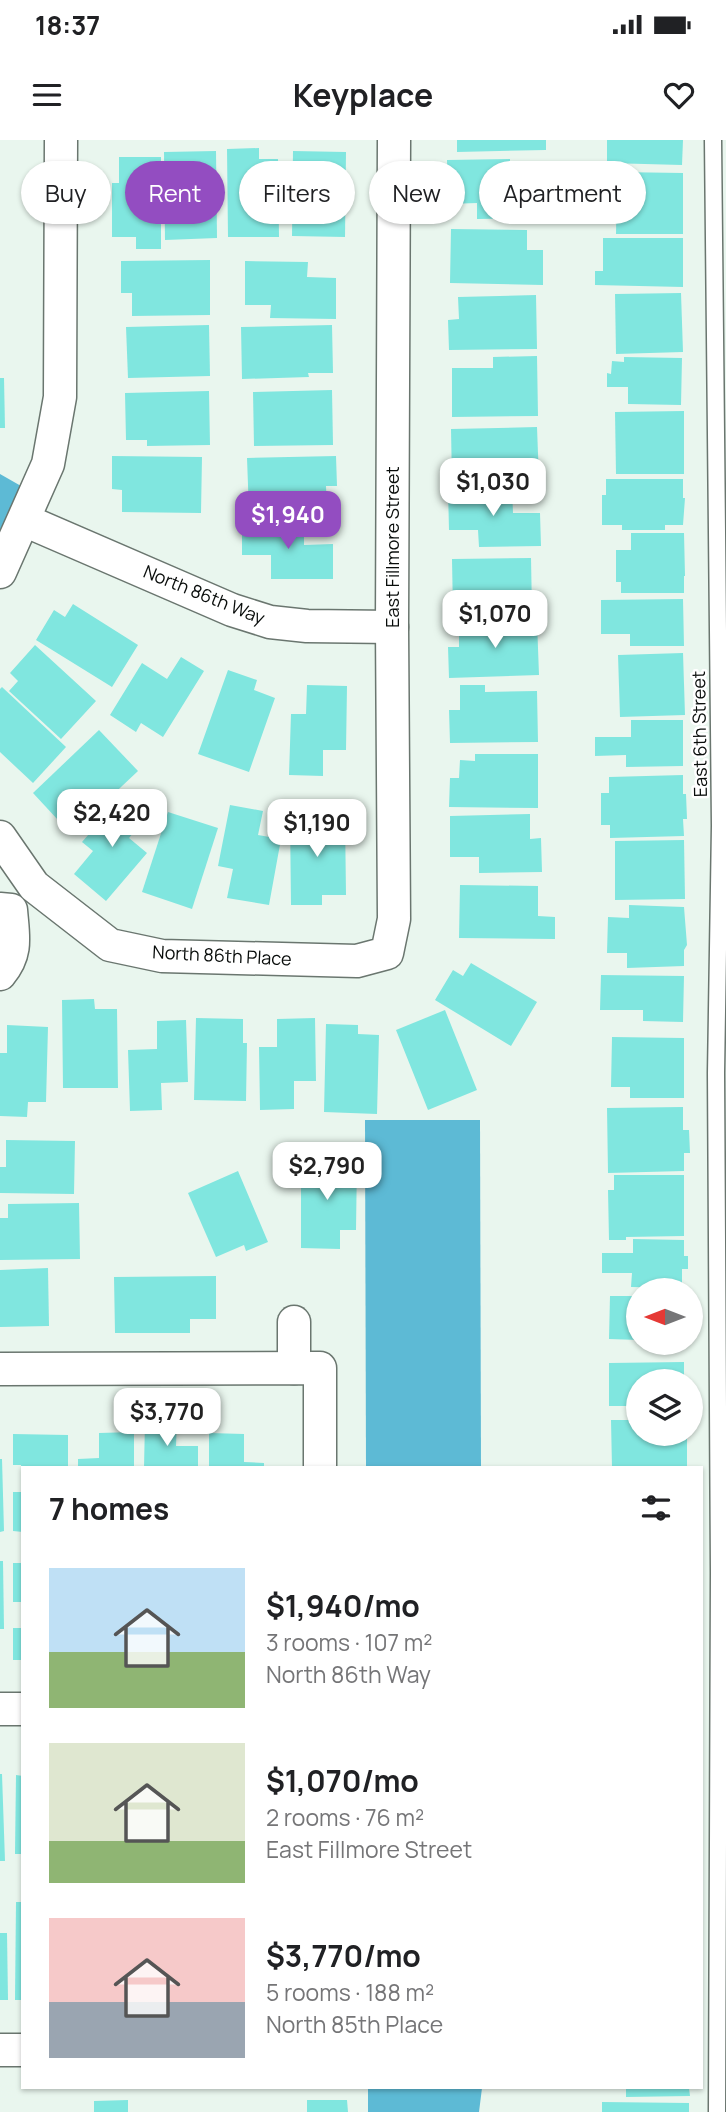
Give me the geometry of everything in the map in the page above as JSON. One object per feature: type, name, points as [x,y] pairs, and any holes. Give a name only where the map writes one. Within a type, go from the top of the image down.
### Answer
[{"type":"street","points":[[0,572],[48,464],[60,397],[61,140]]},
{"type":"street","name":"East Fillmore Street","points":[[387,953],[394,919],[394,140]]},
{"type":"street","name":"North 86th Way","points":[[24,520],[232,610],[270,622],[307,626],[393,627]]},
{"type":"street","name":"North 86th Place","points":[[0,837],[34,886],[110,945],[162,957],[357,961],[387,953]]},
{"type":"street","points":[[0,974],[13,953],[5,909],[34,886]]},
{"type":"street","points":[[294,1322],[307,1368],[320,1466]]},
{"type":"street","points":[[0,1369],[307,1368]]},
{"type":"street","points":[[0,1709],[21,1709]]},
{"type":"street","points":[[0,2050],[21,2050]]},
{"type":"lane","name":"East 6th Street","points":[[713,140],[723,826],[722,1824],[717,2112]]},
{"type":"water","points":[[0,474],[35,494],[0,542]]},
{"type":"water","points":[[365,1120],[480,1120],[481,1466],[366,1466]]},
{"type":"water","points":[[368,2089],[482,2089],[479,2112],[368,2112]]},
{"type":"building","points":[[457,140],[546,140],[546,150],[457,152]]},
{"type":"building","points":[[607,140],[683,140],[682,165],[607,161]]},
{"type":"building","points":[[259,148],[259,159],[278,159],[239,161],[239,224],[279,224],[279,237],[228,237],[227,149]]},
{"type":"building","points":[[216,151],[216,161],[164,161],[164,152]]},
{"type":"building","points":[[293,151],[346,152],[346,161],[293,161]]},
{"type":"building","points":[[119,157],[161,157],[161,161],[125,161],[125,224],[161,224],[161,249],[136,249],[136,237],[112,237],[112,183],[119,183]]},
{"type":"building","points":[[510,159],[479,161],[479,219],[477,203],[465,203],[465,161],[447,160]]},
{"type":"building","points":[[646,172],[683,173],[683,234],[616,234],[616,224],[646,224]]},
{"type":"building","points":[[165,224],[217,224],[217,238],[165,240]]},
{"type":"building","points":[[292,224],[345,224],[345,237],[292,236]]},
{"type":"building","points":[[451,229],[527,230],[527,250],[543,250],[543,285],[450,283]]},
{"type":"building","points":[[603,238],[683,238],[683,287],[595,285],[595,271],[603,271]]},
{"type":"building","points":[[210,260],[210,315],[132,316],[132,293],[121,293],[121,261]]},
{"type":"building","points":[[245,261],[308,262],[307,277],[336,278],[336,319],[270,318],[271,305],[245,305]]},
{"type":"building","points":[[681,293],[683,352],[616,354],[615,294]]},
{"type":"building","points":[[536,295],[537,349],[449,350],[448,320],[459,319],[458,297]]},
{"type":"building","points":[[209,325],[210,376],[128,378],[126,327]]},
{"type":"building","points":[[332,325],[333,373],[308,373],[309,377],[242,379],[241,327]]},
{"type":"building","points":[[537,356],[538,416],[452,417],[452,368],[493,368],[493,357]]},
{"type":"building","points":[[624,357],[682,358],[681,405],[628,404],[628,387],[607,387],[607,373],[611,374],[612,361],[624,362]]},
{"type":"building","points":[[0,378],[4,378],[5,428],[0,428]]},
{"type":"building","points":[[332,390],[333,445],[254,446],[253,392]]},
{"type":"building","points":[[209,391],[210,445],[147,446],[147,440],[126,440],[125,393]]},
{"type":"building","points":[[684,411],[684,474],[616,474],[615,412]]},
{"type":"building","points":[[537,427],[539,480],[452,482],[451,429]]},
{"type":"building","points":[[112,456],[202,457],[201,513],[122,512],[122,490],[112,489]]},
{"type":"building","points":[[336,456],[337,486],[326,486],[327,509],[249,512],[247,458]]},
{"type":"building","points":[[606,479],[683,479],[683,525],[665,525],[665,530],[622,530],[622,525],[602,525],[602,495],[606,495]]},
{"type":"building","points":[[512,488],[513,513],[540,513],[541,546],[479,547],[478,530],[449,530],[448,489]]},
{"type":"building","points":[[304,522],[304,545],[333,544],[333,579],[271,579],[271,555],[242,555],[242,523]]},
{"type":"building","points":[[631,533],[684,533],[684,593],[621,593],[621,582],[616,582],[616,550],[631,550]]},
{"type":"building","points":[[531,558],[532,611],[453,613],[452,559]]},
{"type":"building","points":[[683,599],[684,646],[630,646],[630,634],[601,634],[601,600]]},
{"type":"building","points":[[73,604],[138,645],[112,687],[36,640],[54,610],[65,617]]},
{"type":"building","points":[[537,621],[539,675],[449,678],[448,647],[459,647],[459,623]]},
{"type":"building","points":[[35,645],[96,701],[61,739],[9,691],[18,681],[10,673]]},
{"type":"building","points":[[683,653],[685,715],[620,717],[618,655]]},
{"type":"building","points":[[181,657],[204,671],[163,737],[141,723],[136,732],[110,715],[142,663],[167,679]]},
{"type":"building","points":[[228,670],[257,680],[254,690],[275,698],[249,772],[198,754]]},
{"type":"building","points":[[307,685],[347,686],[346,750],[323,750],[323,776],[289,775],[291,714],[306,714]]},
{"type":"building","points":[[460,685],[485,685],[485,692],[537,691],[538,742],[450,743],[449,710],[460,710]]},
{"type":"building","points":[[2,687],[66,747],[33,783],[0,752]]},
{"type":"building","points":[[631,720],[683,720],[683,766],[626,767],[626,755],[595,756],[595,737],[631,737]]},
{"type":"building","points":[[99,730],[138,771],[71,834],[33,793]]},
{"type":"building","points":[[475,754],[538,754],[538,808],[449,807],[450,778],[459,778],[460,760],[475,761]]},
{"type":"building","points":[[683,775],[687,819],[683,819],[684,836],[610,838],[610,825],[601,825],[601,793],[609,793],[609,777]]},
{"type":"building","points":[[123,795],[147,816],[129,838],[147,853],[106,901],[74,874],[93,851],[82,842]]},
{"type":"building","points":[[230,805],[263,811],[258,835],[281,839],[269,905],[227,898],[233,869],[218,866]]},
{"type":"building","points":[[168,812],[218,828],[192,909],[142,892]]},
{"type":"building","points":[[530,814],[530,839],[541,838],[542,872],[479,873],[479,857],[450,857],[450,816]]},
{"type":"building","points":[[345,817],[346,895],[322,895],[322,905],[291,905],[290,818]]},
{"type":"building","points":[[684,840],[685,899],[615,900],[615,841]]},
{"type":"building","points":[[460,885],[538,886],[538,916],[555,917],[555,939],[459,938]]},
{"type":"building","points":[[629,905],[684,907],[687,945],[684,950],[684,966],[627,968],[627,953],[607,953],[608,917],[629,918]]},
{"type":"building","points":[[471,963],[537,1002],[511,1046],[435,1000],[453,970],[463,976]]},
{"type":"building","points":[[601,975],[684,976],[683,1022],[643,1021],[643,1010],[600,1010]]},
{"type":"building","points":[[94,999],[95,1009],[117,1009],[118,1088],[63,1088],[62,1000]]},
{"type":"building","points":[[445,1010],[477,1090],[428,1110],[396,1030]]},
{"type":"building","points":[[196,1018],[243,1019],[243,1043],[247,1043],[246,1101],[194,1100]]},
{"type":"building","points":[[315,1018],[316,1081],[294,1081],[294,1109],[260,1110],[259,1047],[277,1047],[277,1019]]},
{"type":"building","points":[[186,1020],[188,1082],[161,1083],[162,1110],[130,1111],[128,1050],[157,1049],[157,1021]]},
{"type":"building","points":[[326,1024],[358,1025],[358,1034],[379,1035],[377,1114],[324,1112]]},
{"type":"building","points":[[7,1025],[48,1027],[46,1102],[28,1102],[27,1117],[0,1116],[0,1053],[7,1053]]},
{"type":"building","points":[[612,1037],[684,1038],[684,1098],[630,1098],[630,1087],[611,1087]]},
{"type":"building","points":[[683,1107],[683,1130],[689,1130],[690,1153],[684,1153],[684,1171],[608,1173],[607,1108]]},
{"type":"building","points":[[6,1140],[75,1141],[74,1194],[0,1193],[0,1167],[6,1167]]},
{"type":"building","points":[[301,1159],[357,1160],[356,1230],[340,1230],[340,1249],[301,1248]]},
{"type":"building","points":[[238,1171],[268,1242],[246,1251],[244,1245],[216,1257],[188,1193]]},
{"type":"building","points":[[614,1175],[684,1175],[684,1236],[609,1240],[608,1190],[614,1190]]},
{"type":"building","points":[[79,1203],[80,1259],[0,1260],[0,1218],[8,1218],[8,1204]]},
{"type":"building","points":[[633,1239],[684,1240],[684,1256],[688,1256],[688,1269],[682,1269],[682,1278],[632,1278],[632,1273],[602,1273],[602,1253],[633,1253]]},
{"type":"building","points":[[48,1268],[49,1326],[0,1327],[0,1270]]},
{"type":"building","points":[[216,1276],[216,1319],[190,1319],[190,1333],[115,1333],[114,1277]]},
{"type":"building","points":[[610,1296],[626,1296],[626,1340],[609,1339]]},
{"type":"building","points":[[684,1362],[684,1369],[626,1369],[626,1406],[609,1406],[609,1363]]},
{"type":"building","points":[[611,1420],[626,1420],[626,1446],[687,1446],[687,1466],[612,1466]]},
{"type":"building","points":[[145,1421],[177,1421],[176,1446],[198,1446],[198,1466],[144,1466]]},
{"type":"building","points":[[134,1432],[134,1466],[78,1466],[78,1459],[99,1458],[99,1433]]},
{"type":"building","points":[[209,1433],[244,1434],[244,1462],[264,1463],[264,1466],[209,1466]]},
{"type":"building","points":[[13,1434],[68,1435],[68,1466],[13,1465]]},
{"type":"building","points":[[0,1459],[4,1531],[0,1532]]},
{"type":"building","points":[[13,1492],[21,1492],[21,1532],[13,1531]]},
{"type":"building","points":[[0,1561],[3,1561],[4,1629],[0,1629]]},
{"type":"building","points":[[13,1563],[21,1563],[21,1602],[13,1602]]},
{"type":"building","points":[[13,1628],[21,1628],[21,1660],[13,1660]]},
{"type":"building","points":[[2,1774],[5,1861],[0,1861]]},
{"type":"building","points":[[16,1775],[21,1776],[21,1854],[15,1854]]},
{"type":"building","points":[[16,1902],[21,1902],[21,2000],[15,2000]]},
{"type":"building","points":[[0,1933],[7,1933],[8,2000],[0,2000]]},
{"type":"building","points":[[626,2089],[689,2089],[690,2096],[626,2097]]},
{"type":"building","points":[[128,2100],[128,2112],[94,2112],[94,2101]]},
{"type":"building","points":[[307,2100],[347,2100],[348,2112],[307,2112]]},
{"type":"building","points":[[602,2102],[689,2103],[689,2112],[602,2112]]}]
